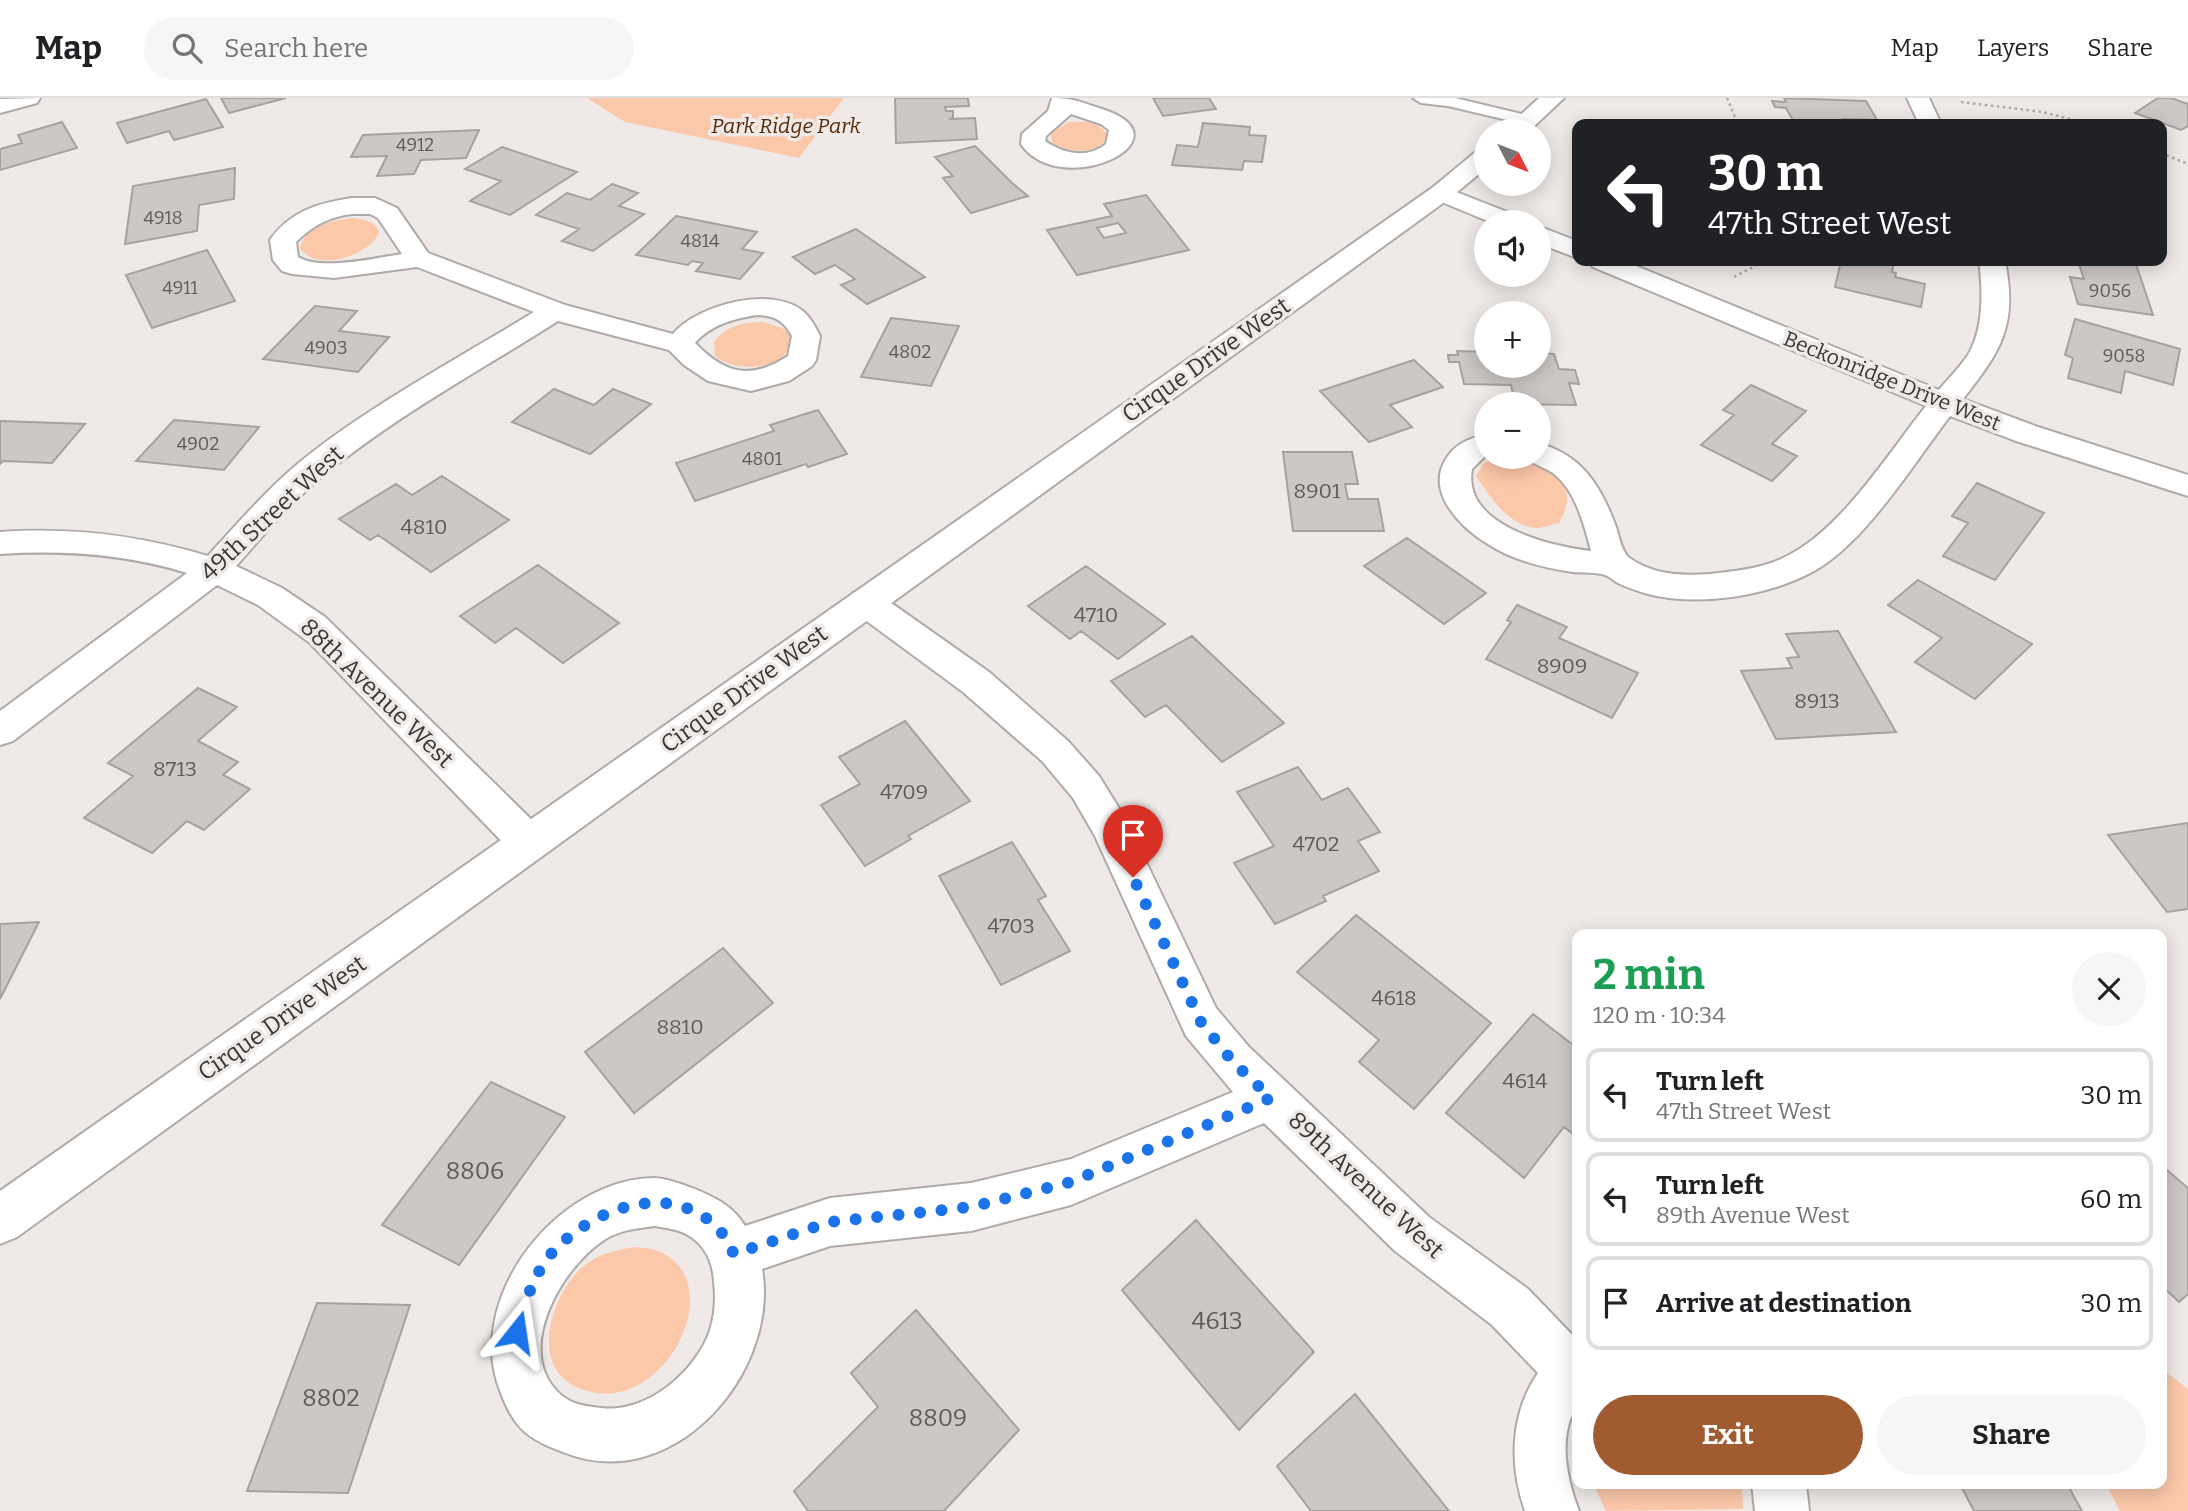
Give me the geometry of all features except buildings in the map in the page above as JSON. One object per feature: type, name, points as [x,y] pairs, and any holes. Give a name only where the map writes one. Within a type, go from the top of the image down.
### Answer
[{"type":"street","points":[[0,106],[29,98]]},
{"type":"street","points":[[1529,119],[1553,98]]},
{"type":"street","points":[[1918,98],[1928,119]]},
{"type":"street","name":"Cirque Drive West","points":[[0,1220],[1441,193],[1474,165]]},
{"type":"street","points":[[1441,193],[1482,210]]},
{"type":"street","points":[[1551,239],[1572,248]]},
{"type":"street","points":[[419,259],[555,311],[632,334],[679,344]]},
{"type":"street","name":"Beckonridge Drive West","points":[[1614,266],[1944,403],[2027,434],[2188,486]]},
{"type":"street","points":[[1551,457],[1571,471],[1589,493],[1612,563],[1630,576],[1651,584],[1694,587],[1735,583],[1772,575],[1804,562],[1840,536],[1981,357],[1991,335],[1998,290],[1993,266]]},
{"type":"street","name":"49th Street West","points":[[0,731],[214,570],[306,474],[346,443],[555,311]]},
{"type":"street","points":[[1474,449],[1459,461],[1453,483],[1463,507],[1491,532],[1534,552],[1588,564],[1612,563]]},
{"type":"street","name":"88th Avenue West","points":[[0,543],[47,541],[120,546],[153,552],[247,583],[304,619],[529,843]]},
{"type":"street","name":"89th Avenue West","points":[[866,603],[976,682],[1055,751],[1086,787],[1111,829],[1201,1022],[1233,1062],[1412,1234],[1510,1307],[1572,1368]]},
{"type":"street","points":[[734,1254],[830,1222],[971,1207],[1071,1182],[1271,1098]]},
{"type":"street","points":[[655,1202],[692,1211],[700,1216],[717,1228],[734,1254],[742,1287],[739,1323],[724,1360],[699,1392],[667,1419],[631,1434],[594,1436],[561,1426],[535,1405],[519,1371],[517,1332],[528,1292],[551,1255],[582,1226],[618,1208],[655,1202]]},
{"type":"street","name":"89th Avenue West","points":[[1552,1511],[1547,1499],[1539,1453],[1545,1411],[1564,1378],[1572,1373]]},
{"type":"street","points":[[1780,1489],[1782,1511]]},
{"type":"lane","points":[[1420,98],[1448,101],[1501,119]]},
{"type":"path","points":[[1727,98],[1736,119]]},
{"type":"path","points":[[1960,101],[2043,112],[2070,119]]},
{"type":"path","points":[[2167,155],[2188,164]]},
{"type":"path","points":[[1728,280],[1755,266]]},
{"type":"green space","name":"Park Ridge Park","points":[[587,98],[844,98],[799,158],[625,122]]},
{"type":"green space","points":[[1069,122],[1097,125],[1108,137],[1090,150],[1066,149],[1052,142],[1051,133]]},
{"type":"green space","points":[[354,218],[366,220],[378,229],[379,233],[365,249],[329,260],[307,255],[300,248],[308,234],[321,225]]},
{"type":"green space","points":[[764,322],[784,329],[790,335],[789,347],[783,356],[762,366],[749,367],[724,362],[715,356],[714,342],[724,332],[743,324]]},
{"type":"green space","points":[[1480,469],[1545,469],[1561,482],[1566,491],[1567,502],[1559,523],[1540,528],[1528,526],[1509,517],[1476,476]]},
{"type":"green space","points":[[634,1247],[655,1250],[678,1265],[689,1287],[689,1314],[680,1341],[663,1366],[640,1384],[612,1393],[581,1389],[564,1379],[553,1364],[549,1346],[555,1308],[564,1290],[589,1262],[605,1254]]},
{"type":"green space","points":[[2167,1373],[2188,1389],[2188,1511],[2120,1511],[2109,1489],[2167,1489]]},
{"type":"green space","points":[[1595,1489],[1742,1489],[1743,1509],[1606,1511]]},
{"type":"route","points":[[517,1332],[528,1292],[551,1255],[582,1226],[618,1208],[655,1202],[692,1211],[717,1228],[734,1254],[830,1222],[971,1207],[1071,1182],[1271,1098],[1233,1062],[1201,1022],[1133,877]]}]
